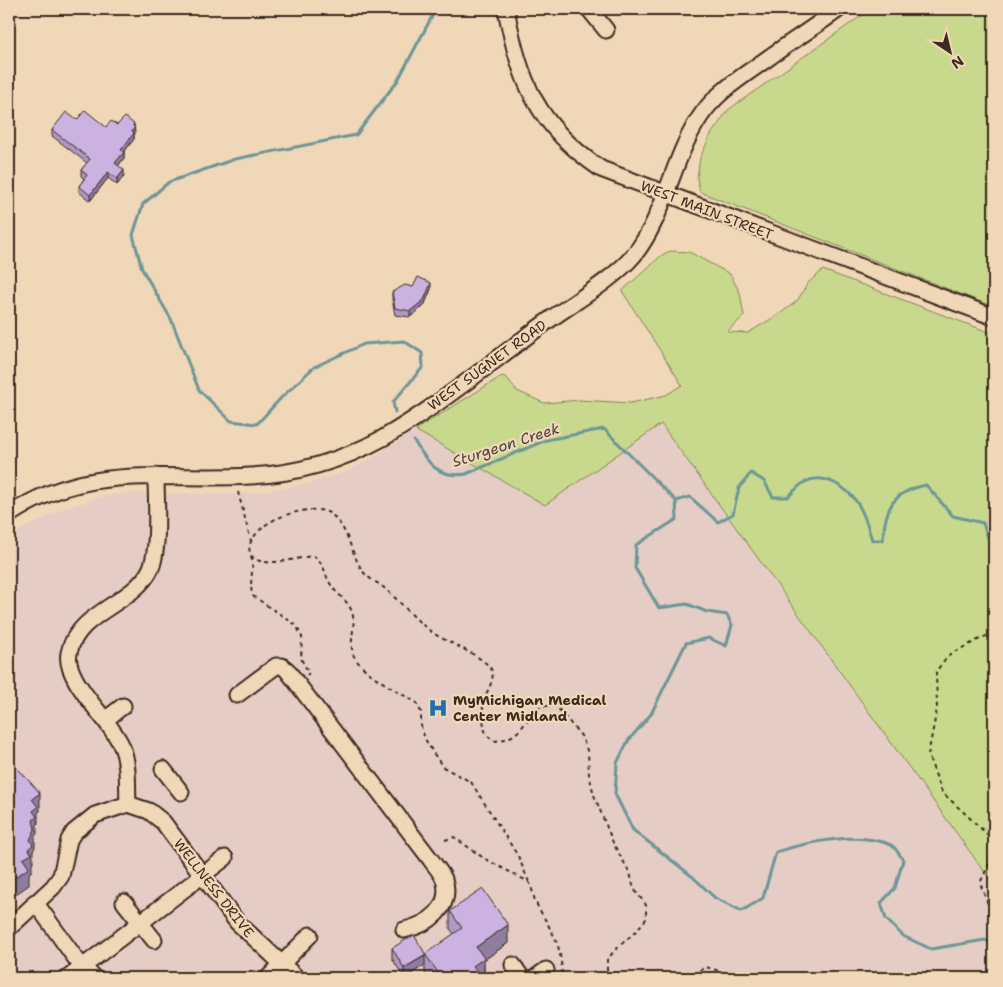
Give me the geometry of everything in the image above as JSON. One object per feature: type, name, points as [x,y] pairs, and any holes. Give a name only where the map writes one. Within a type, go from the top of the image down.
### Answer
[{"type":"street","name":"WEST MAIN STREET","points":[[506,9],[514,54],[522,76],[543,113],[556,131],[585,158],[601,169],[665,195],[994,317]]},
{"type":"street","points":[[589,9],[606,30]]},
{"type":"street","name":"WEST SUGNET ROAD","points":[[9,515],[38,498],[70,486],[112,477],[253,476],[293,471],[320,465],[354,453],[384,437],[574,302],[632,257],[650,231],[677,160],[698,118],[725,88],[839,9]]},
{"type":"street","points":[[13,925],[34,902],[53,887],[61,876],[69,840],[74,832],[95,815],[128,804],[123,750],[105,720],[77,681],[69,664],[68,654],[78,633],[143,581],[151,569],[155,540],[156,476]]},
{"type":"street","points":[[237,695],[276,666],[282,666],[306,703],[360,775],[443,878],[446,892],[442,906],[424,924],[404,930]]},
{"type":"street","points":[[105,720],[123,706]]},
{"type":"street","points":[[163,769],[180,792]]},
{"type":"street","name":"WELLNESS DRIVE","points":[[128,804],[149,811],[163,822],[238,922],[297,978]]},
{"type":"street","points":[[68,978],[225,858]]},
{"type":"street","points":[[34,902],[76,959],[94,978]]},
{"type":"street","points":[[124,902],[154,940]]},
{"type":"street","points":[[268,978],[310,935]]},
{"type":"street","points":[[513,965],[522,978]]},
{"type":"path","points":[[238,492],[251,541]]},
{"type":"path","points":[[303,678],[309,673],[301,659],[302,636],[296,625],[253,596],[250,589],[253,564],[249,547],[251,541],[266,525],[280,515],[309,511],[327,512],[336,520],[344,532],[367,576],[382,586],[433,632],[485,662],[492,670],[493,677],[484,700],[482,719],[486,735],[495,742],[509,740],[521,730],[531,714],[541,706],[556,706],[571,721],[582,737],[585,745],[589,775],[606,826],[630,873],[634,889],[646,906],[646,919],[607,960],[607,970],[603,977],[608,978]]},
{"type":"path","points":[[251,556],[258,562],[314,556],[324,566],[330,585],[347,602],[352,613],[352,649],[354,656],[361,665],[416,703],[421,712],[421,726],[425,739],[434,754],[443,767],[471,782],[518,856],[530,882],[535,902],[558,941],[561,952],[562,978]]},
{"type":"path","points":[[994,632],[950,654],[936,671],[937,709],[928,755],[942,792],[989,836],[992,858],[980,883],[988,904],[994,908]]},
{"type":"path","points":[[445,840],[454,836],[485,859],[530,882]]},
{"type":"path","points":[[685,978],[706,967],[736,978]]},
{"type":"shaded area","name":"MyMichigan Medical Center Midland","points":[[660,424],[994,885],[994,978],[9,978],[9,536],[60,510],[101,497],[129,493],[249,494],[307,484],[344,473],[374,457],[415,430],[545,505]]},
{"type":"green space","points":[[871,9],[994,9],[994,307],[700,192],[697,178],[700,158],[710,136],[728,110]]},
{"type":"green space","points":[[670,251],[689,252],[730,274],[740,293],[744,316],[727,332],[748,333],[781,313],[797,301],[808,283],[823,270],[994,334],[994,885],[661,424],[545,505],[415,430],[502,376],[507,378],[517,391],[544,403],[580,400],[631,403],[666,395],[682,385],[622,291],[662,255]]},
{"type":"building","points":[[85,110],[106,127],[111,121],[117,125],[125,117],[135,127],[132,131],[134,133],[121,150],[124,152],[115,163],[124,170],[117,179],[108,172],[90,195],[79,186],[87,175],[81,170],[90,159],[52,130],[66,112],[77,120]]},
{"type":"building","points":[[418,277],[431,283],[424,300],[410,311],[395,308],[392,292],[405,285],[413,287]]},
{"type":"building","points":[[9,759],[40,793],[32,799],[38,807],[33,811],[37,817],[33,820],[35,829],[30,840],[33,845],[28,849],[32,854],[23,859],[29,868],[9,881]]},
{"type":"building","points":[[483,889],[508,925],[476,947],[484,958],[473,966],[477,971],[467,978],[442,978],[425,954],[462,928],[450,911]]},
{"type":"building","points":[[414,935],[426,955],[404,968],[392,948]]},
{"type":"waterway","name":"Sturgeon Creek","points":[[395,412],[393,402],[423,367],[422,353],[404,341],[364,344],[314,367],[257,424],[231,421],[199,390],[171,319],[142,269],[133,235],[143,204],[169,182],[235,159],[356,135],[398,80],[436,9]]},
{"type":"waterway","name":"Sturgeon Creek","points":[[414,441],[434,467],[448,474],[456,475],[466,474],[546,440],[604,429],[676,501],[677,519],[636,545],[635,568],[659,608],[687,604],[707,612],[727,615],[732,625],[726,646],[709,638],[686,643],[651,714],[628,741],[617,763],[615,794],[633,830],[693,877],[715,898],[742,911],[763,898],[776,852],[818,842],[849,838],[878,841],[891,845],[903,860],[895,888],[881,903],[886,919],[903,936],[931,949],[985,940],[994,944]]},
{"type":"waterway","points":[[676,501],[690,497],[718,522],[733,514],[739,488],[751,473],[764,481],[773,497],[788,497],[801,485],[812,479],[827,480],[842,487],[854,498],[863,512],[872,540],[883,540],[886,519],[893,503],[905,492],[926,485],[953,516],[983,523],[988,538],[994,540]]},
{"type":"place","name":"MyMichigan Medical Center Midland","points":[[438,708]]}]
